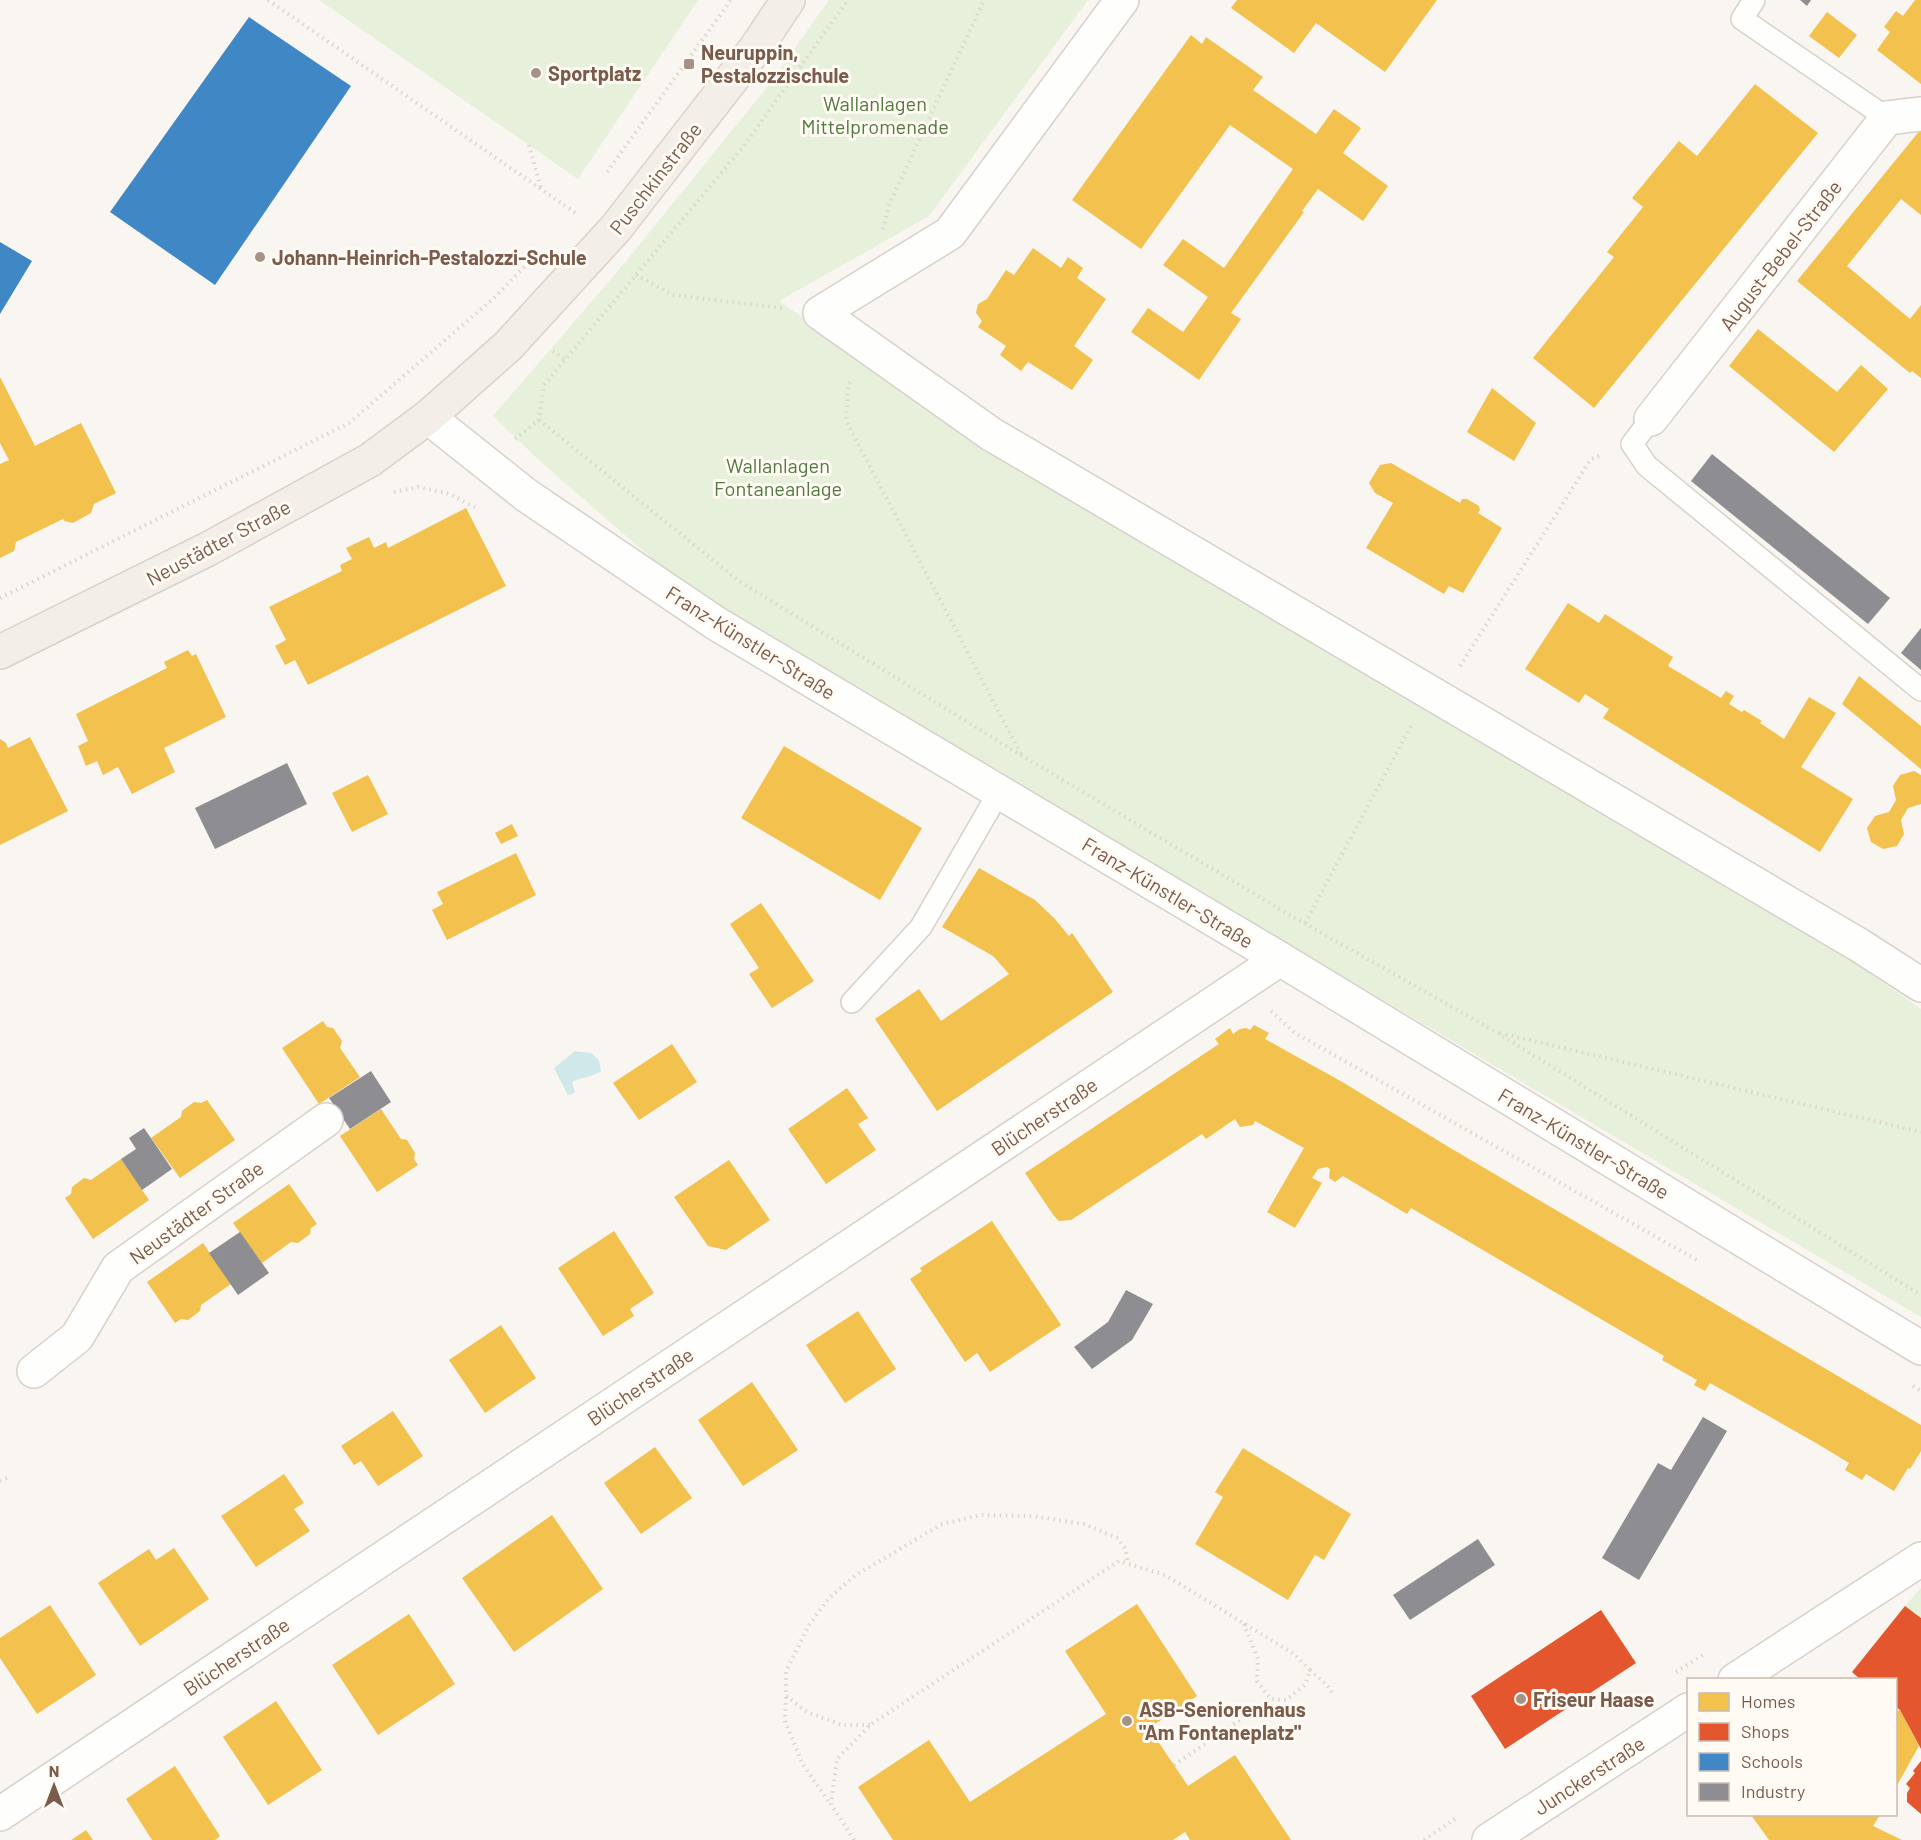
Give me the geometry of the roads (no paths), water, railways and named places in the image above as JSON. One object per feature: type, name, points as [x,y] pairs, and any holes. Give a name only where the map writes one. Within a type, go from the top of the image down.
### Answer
[{"type":"main road","name":"Puschkinstraße","points":[[428,417],[508,346],[616,228],[756,48],[788,0]]},
{"type":"main road","name":"Neustädter Straße","points":[[0,652],[208,549],[370,460],[428,417]]},
{"type":"street","points":[[1122,0],[950,233],[820,313],[991,434],[1859,945],[1921,985]]},
{"type":"street","points":[[1887,118],[1921,114]]},
{"type":"street","name":"August-Bebel-Straße","points":[[1642,432],[1887,118]]},
{"type":"street","name":"Franz-Künstler-Straße","points":[[428,417],[526,495],[717,624],[1280,958],[1921,1348]]},
{"type":"street","name":"Blücherstraße","points":[[0,1814],[1280,958]]},
{"type":"street","name":"Neustädter Straße","points":[[34,1371],[77,1337],[118,1268],[326,1120]]},
{"type":"street","points":[[1739,1678],[1921,1559]]},
{"type":"street","name":"Junckerstraße","points":[[1489,1840],[1687,1711]]},
{"type":"lane","points":[[1754,0],[1742,19],[1887,118]]},
{"type":"lane","points":[[1642,432],[1647,466],[1921,690]]},
{"type":"lane","points":[[852,1002],[921,927],[999,792]]},
{"type":"water","points":[[575,1051],[591,1053],[599,1060],[601,1071],[572,1082],[575,1093],[568,1095],[554,1068]]},
{"type":"place","name":"Neuruppin, Pestalozzischule","points":[[689,64]]},
{"type":"place","name":"Sportplatz","points":[[536,73]]},
{"type":"place","name":"Johann-Heinrich-Pestalozzi-Schule","points":[[260,257]]},
{"type":"place","name":"Friseur Haase","points":[[1521,1699]]},
{"type":"place","name":"ASB-Seniorenhaus \"Am Fontaneplatz\"","points":[[1127,1721]]},
{"type":"park label","name":"Wallanlagen Mittelpromenade","points":[[875,114]]},
{"type":"park label","name":"Wallanlagen Fontaneanlage","points":[[778,476]]}]
